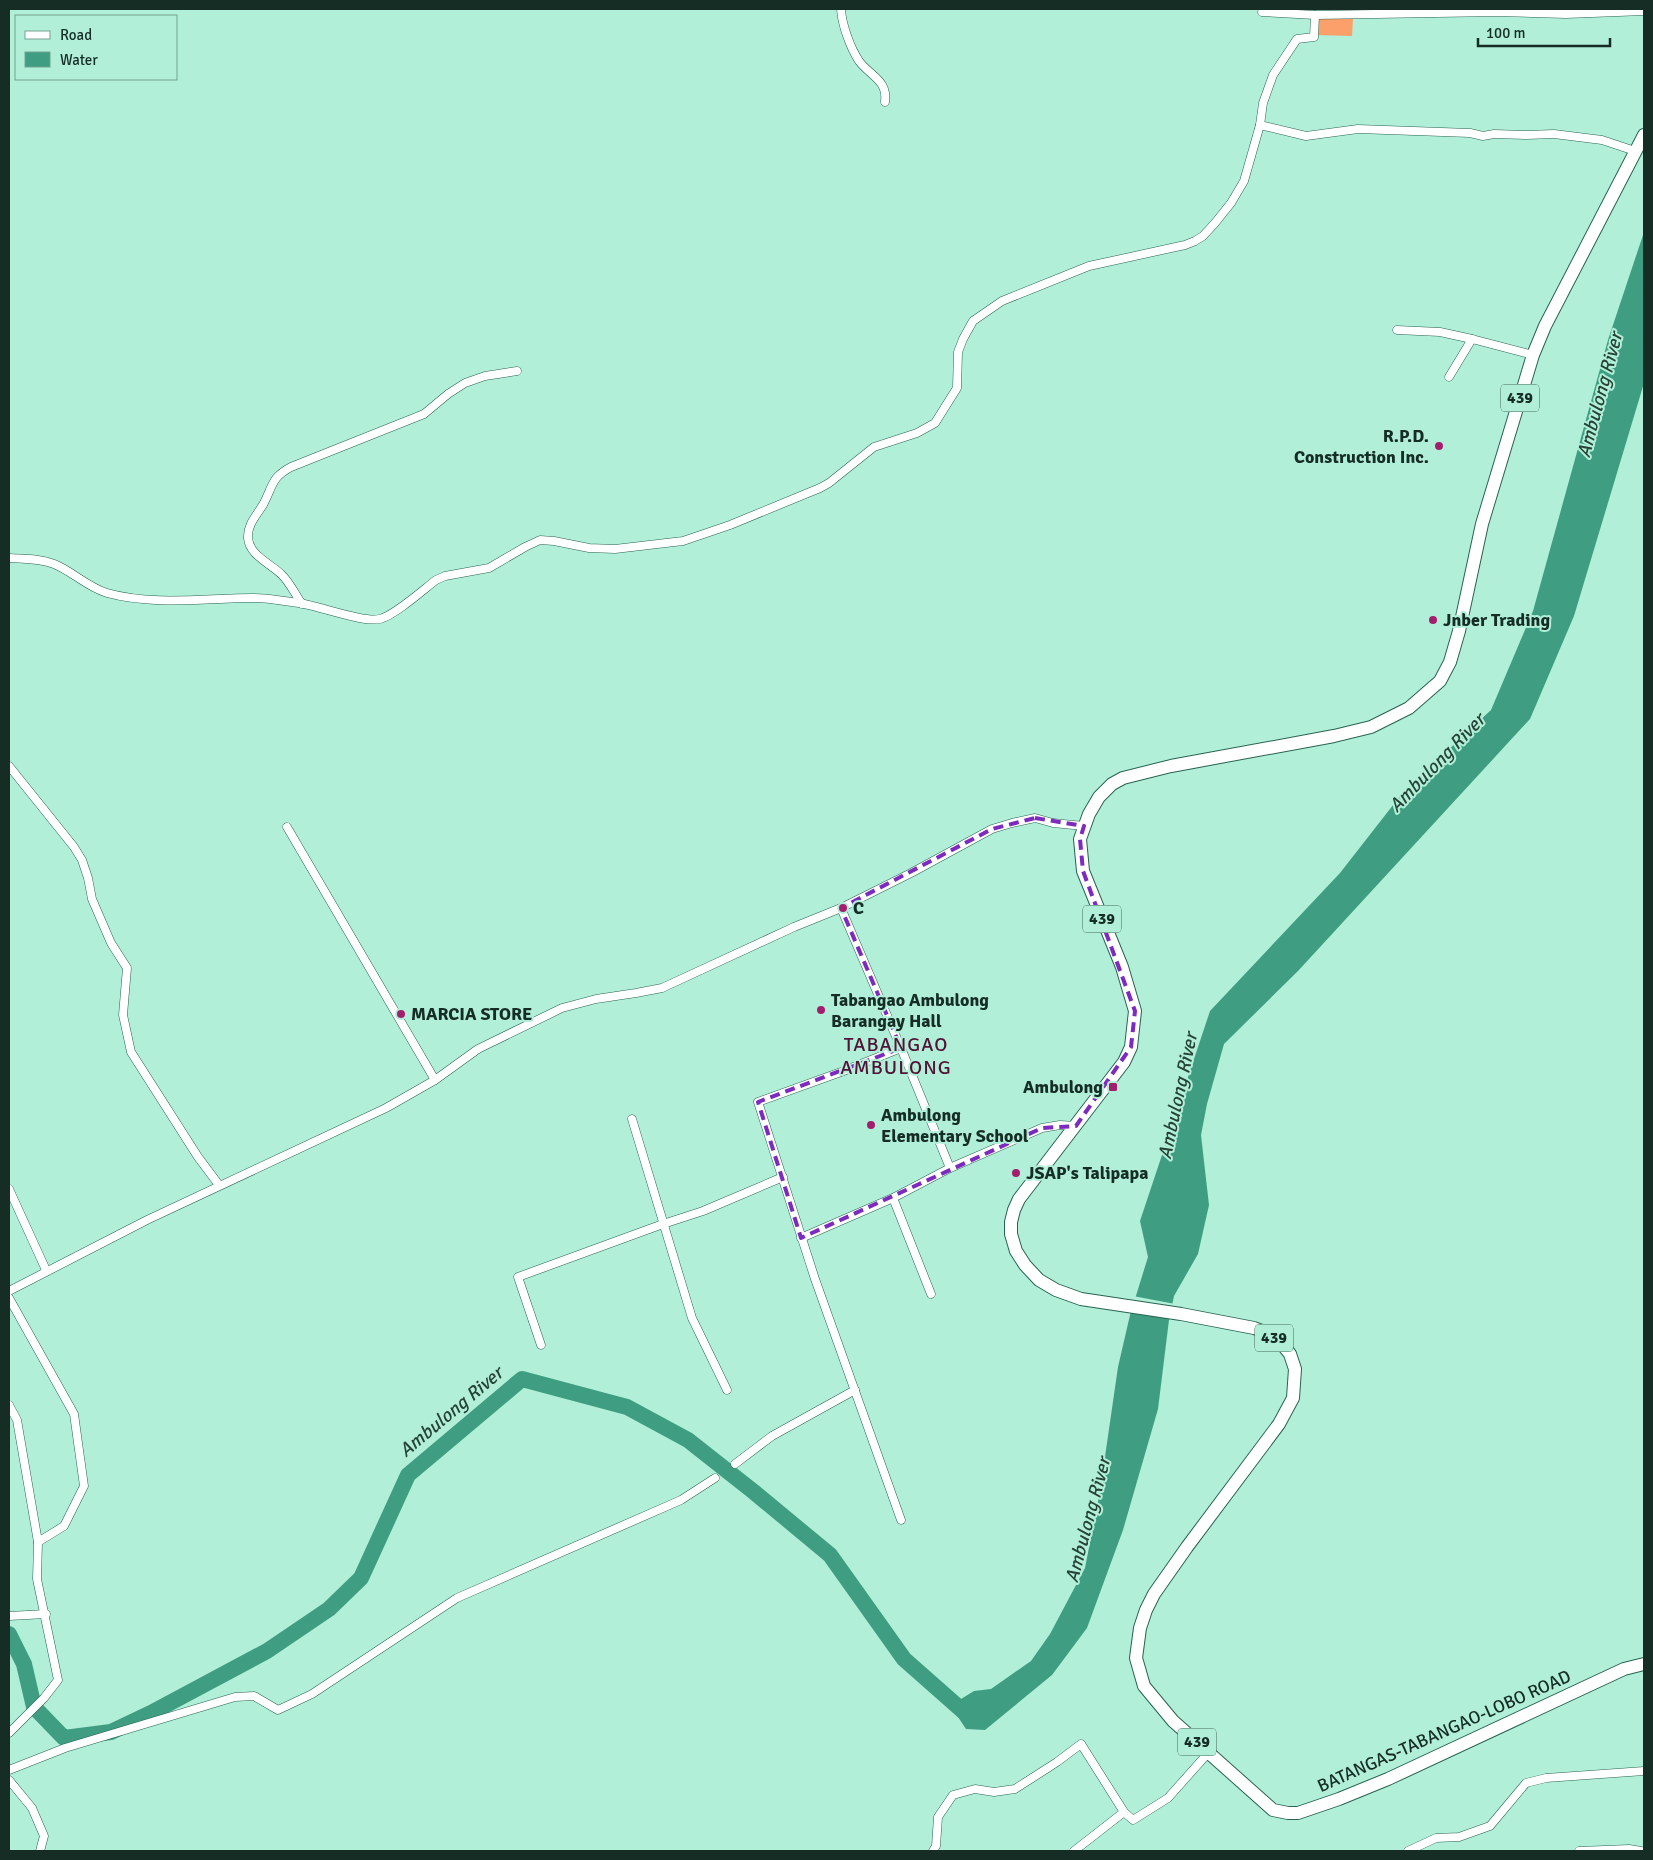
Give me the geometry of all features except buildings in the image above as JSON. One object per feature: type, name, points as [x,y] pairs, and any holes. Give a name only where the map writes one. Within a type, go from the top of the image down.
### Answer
[{"type":"main road","name":"BATANGAS-TABANGAO-LOBO ROAD","points":[[1644,134],[1545,326],[1533,355],[1482,524],[1459,631],[1450,662],[1440,681],[1409,708],[1371,727],[1334,736],[1171,766],[1123,778],[1112,784],[1099,796],[1084,826],[1080,839],[1083,871],[1122,967],[1135,1011],[1131,1047],[1124,1062],[1019,1199],[1014,1210],[1011,1234],[1016,1251],[1025,1265],[1039,1280],[1056,1290],[1081,1299],[1181,1314],[1254,1328],[1270,1334],[1282,1343],[1290,1354],[1295,1369],[1295,1384],[1293,1398],[1280,1424],[1187,1547],[1160,1586],[1146,1610],[1140,1628],[1136,1658],[1144,1686],[1172,1721],[1273,1810],[1298,1813],[1332,1802],[1388,1779],[1624,1669],[1644,1664]]},
{"type":"street","points":[[841,9],[852,50],[860,62],[883,84],[886,93],[885,102]]},
{"type":"street","points":[[1262,12],[1315,15],[1497,12],[1566,14],[1644,11]]},
{"type":"street","points":[[9,558],[41,560],[56,564],[96,589],[106,593],[129,597],[159,600],[255,598],[302,604],[372,620],[388,616],[436,580],[445,576],[489,568],[524,547],[540,540],[589,548],[657,545],[683,541],[730,525],[824,486],[874,447],[917,433],[935,422],[957,388],[958,352],[963,339],[973,321],[1002,301],[1089,266],[1185,245],[1203,236],[1231,203],[1244,181],[1260,125],[1263,103],[1274,75],[1297,39],[1314,37],[1315,15]]},
{"type":"street","points":[[1260,125],[1306,136],[1358,129],[1470,133],[1483,136],[1494,134],[1554,134],[1602,140],[1635,151]]},
{"type":"street","points":[[1397,330],[1440,332],[1533,355]]},
{"type":"street","points":[[1449,376],[1472,340]]},
{"type":"street","points":[[302,604],[281,574],[251,548],[248,539],[254,516],[263,505],[278,475],[291,467],[308,462],[341,446],[382,432],[424,414],[465,383],[485,376],[517,371]]},
{"type":"street","points":[[9,766],[74,847],[82,860],[92,900],[111,943],[127,968],[124,1015],[131,1052],[198,1157],[219,1185]]},
{"type":"street","points":[[9,1291],[46,1270],[219,1185],[386,1108],[436,1080],[478,1049],[562,1008],[596,998],[636,994],[662,988],[794,927],[842,908],[992,830],[1012,822],[1035,818],[1054,823],[1084,826]]},
{"type":"street","points":[[287,827],[436,1080]]},
{"type":"street","points":[[842,908],[950,1168]]},
{"type":"street","points":[[900,1048],[758,1102],[801,1238],[900,1520]]},
{"type":"street","points":[[632,1119],[692,1318],[727,1390]]},
{"type":"street","points":[[801,1238],[893,1198],[950,1168],[1042,1128],[1076,1126]]},
{"type":"street","points":[[541,1345],[518,1277],[663,1224],[703,1212],[782,1177]]},
{"type":"street","points":[[9,1189],[46,1270]]},
{"type":"street","points":[[893,1198],[931,1294]]},
{"type":"street","points":[[9,1298],[74,1414],[84,1486],[64,1526],[38,1542]]},
{"type":"street","points":[[735,1464],[772,1436],[855,1390]]},
{"type":"street","points":[[9,1405],[17,1420],[38,1542],[38,1579],[58,1680],[44,1698],[9,1733]]},
{"type":"street","points":[[9,1770],[65,1748],[235,1697],[254,1696],[278,1710],[312,1694],[457,1598],[681,1500],[715,1478]]},
{"type":"street","points":[[9,1616],[46,1614]]},
{"type":"street","points":[[933,1851],[936,1846],[938,1817],[953,1795],[975,1789],[994,1792],[1015,1788],[1057,1762],[1081,1744],[1124,1812],[1133,1820],[1168,1798],[1208,1752]]},
{"type":"street","points":[[1408,1851],[1436,1838],[1459,1837],[1490,1826],[1526,1784],[1546,1778],[1644,1771]]},
{"type":"street","points":[[9,1780],[32,1808],[44,1836],[40,1851]]},
{"type":"street","points":[[1074,1851],[1124,1812]]},
{"type":"street","points":[[1579,1851],[1629,1849],[1641,1851]]},
{"type":"highlighted area","points":[[1035,818],[1084,826],[1080,839],[1083,871],[1135,1011],[1131,1047],[1076,1126],[1042,1128],[801,1238],[758,1102],[901,1048],[841,908],[992,829]]},
{"type":"shaded area","points":[[1316,18],[1353,19],[1352,36],[1316,35]]},
{"type":"water","points":[[1644,232],[1644,383],[1574,616],[1530,719],[1298,971],[1224,1044],[1207,1104],[1201,1135],[1209,1205],[1198,1254],[1174,1296],[1169,1320],[1158,1409],[1123,1530],[1087,1628],[1052,1675],[985,1730],[966,1729],[948,1702],[948,1697],[961,1699],[974,1691],[991,1689],[1031,1661],[1050,1634],[1085,1568],[1100,1491],[1118,1367],[1130,1315],[1148,1257],[1140,1221],[1210,1011],[1340,873],[1404,791],[1491,710],[1533,611],[1608,340]]},
{"type":"pier","points":[[1133,1296],[1175,1304],[1172,1318],[1129,1311]]},
{"type":"waterway","name":"Ambulong River","points":[[9,1634],[24,1664],[34,1707],[64,1738],[111,1732],[151,1713],[267,1651],[329,1609],[361,1578],[408,1475],[522,1379],[627,1407],[688,1440],[830,1555],[904,1659],[964,1712]]},
{"type":"place","name":"R.P.D. Construction Inc.","points":[[1439,446]]},
{"type":"place","name":"Jnber Trading","points":[[1433,620]]},
{"type":"place","name":"C","points":[[843,908]]},
{"type":"place","name":"Tabangao Ambulong Barangay Hall","points":[[821,1010]]},
{"type":"place","name":"MARCIA STORE","points":[[401,1014]]},
{"type":"place","name":"Ambulong","points":[[1113,1087]]},
{"type":"place","name":"Ambulong Elementary School","points":[[871,1125]]},
{"type":"place","name":"JSAP's Talipapa","points":[[1016,1173]]},
{"type":"district","name":"TABANGAO AMBULONG","points":[[896,1056]]}]
